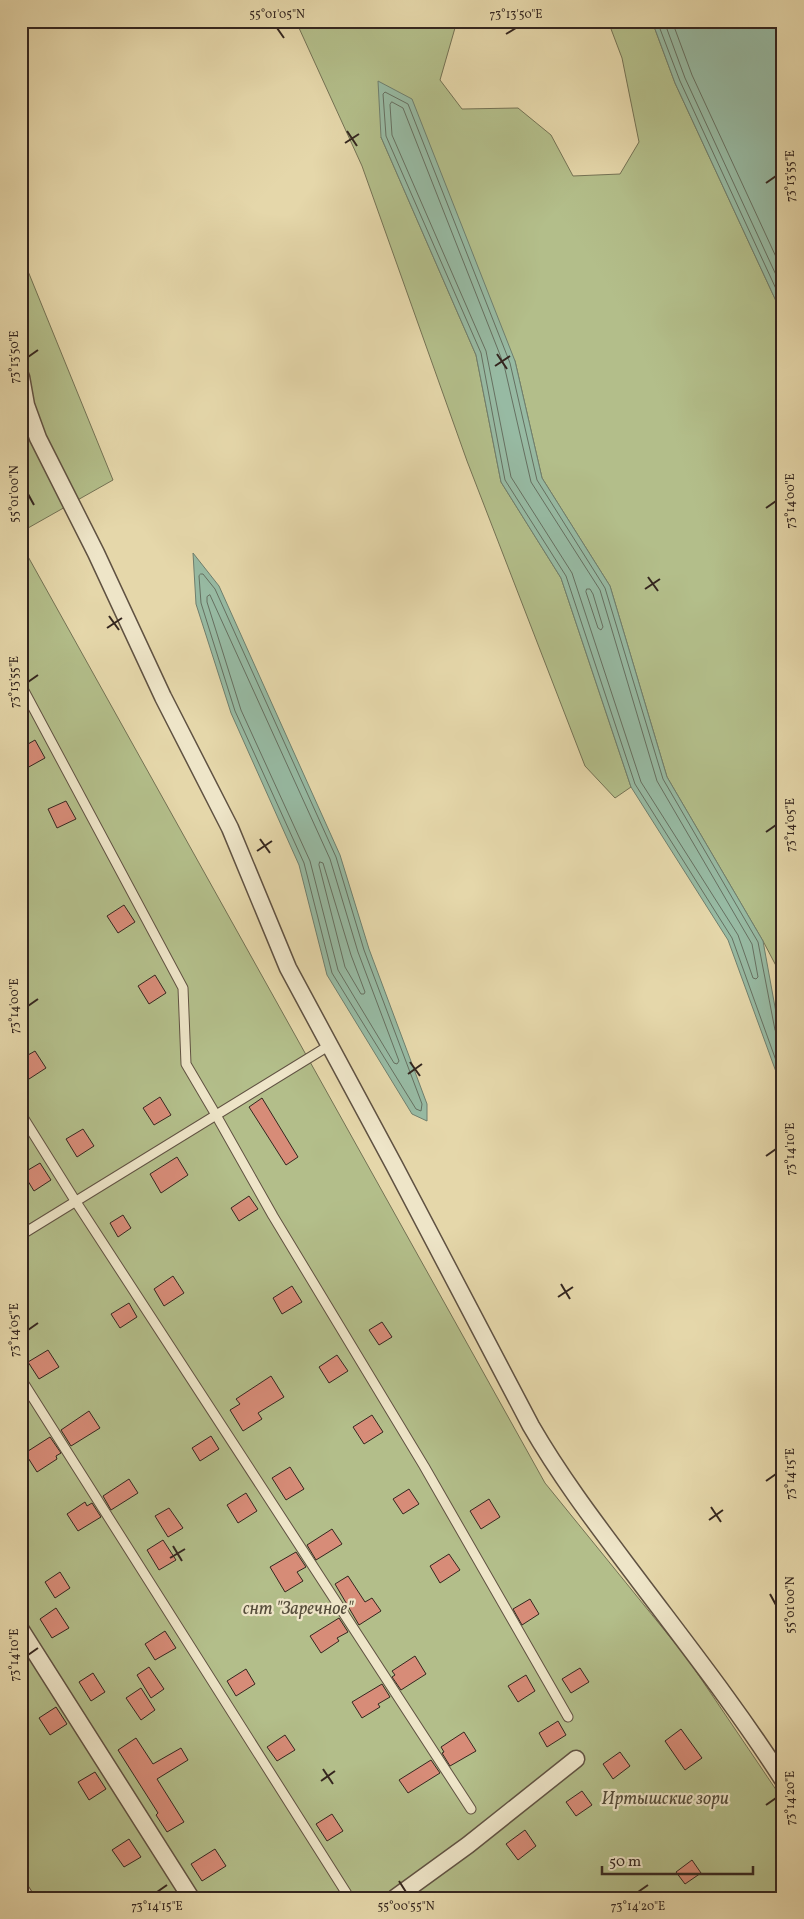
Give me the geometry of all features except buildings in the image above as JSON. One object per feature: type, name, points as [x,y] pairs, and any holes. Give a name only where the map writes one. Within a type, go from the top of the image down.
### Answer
[{"type":"street","points":[[21,377],[26,404],[38,438],[96,553],[163,697],[230,828],[288,968],[531,1426],[552,1463],[577,1499],[706,1670],[783,1780]]},
{"type":"street","points":[[21,1630],[191,1898]]},
{"type":"street","points":[[395,1898],[468,1845],[576,1759]]},
{"type":"lane","points":[[21,685],[182,988],[186,1064],[273,1216],[424,1466],[568,1717]]},
{"type":"lane","points":[[21,1235],[330,1045]]},
{"type":"lane","points":[[21,1114],[76,1202],[470,1809]]},
{"type":"lane","points":[[21,1379],[347,1894]]},
{"type":"lane","points":[[21,1884],[30,1898]]},
{"type":"green space","points":[[303,21],[457,21],[440,80],[462,109],[518,108],[551,135],[573,176],[620,174],[639,142],[622,58],[608,21],[652,21],[675,83],[783,316],[783,979],[763,941],[667,777],[610,586],[542,478],[515,361],[381,137],[476,355],[501,482],[561,578],[631,787],[615,798],[585,766],[467,461],[362,166],[299,28]]},
{"type":"green space","points":[[21,254],[113,480],[21,532]]},
{"type":"green space","name":"снт \"Заречное\"","points":[[21,544],[545,1483],[687,1658],[783,1800],[783,1898],[21,1898]]},
{"type":"water","points":[[652,21],[783,21],[783,316],[675,83]]},
{"type":"water","points":[[378,81],[412,99],[515,361],[542,478],[610,586],[667,777],[763,941],[779,1029],[783,1036],[783,1091],[728,940],[631,787],[561,578],[501,482],[476,355],[381,137]]},
{"type":"water","points":[[193,553],[219,586],[340,855],[369,949],[427,1104],[427,1121],[412,1114],[327,975],[299,865],[231,713],[196,604]]},
{"type":"park label","name":"Иртышские зори","points":[[665,1799]]}]
